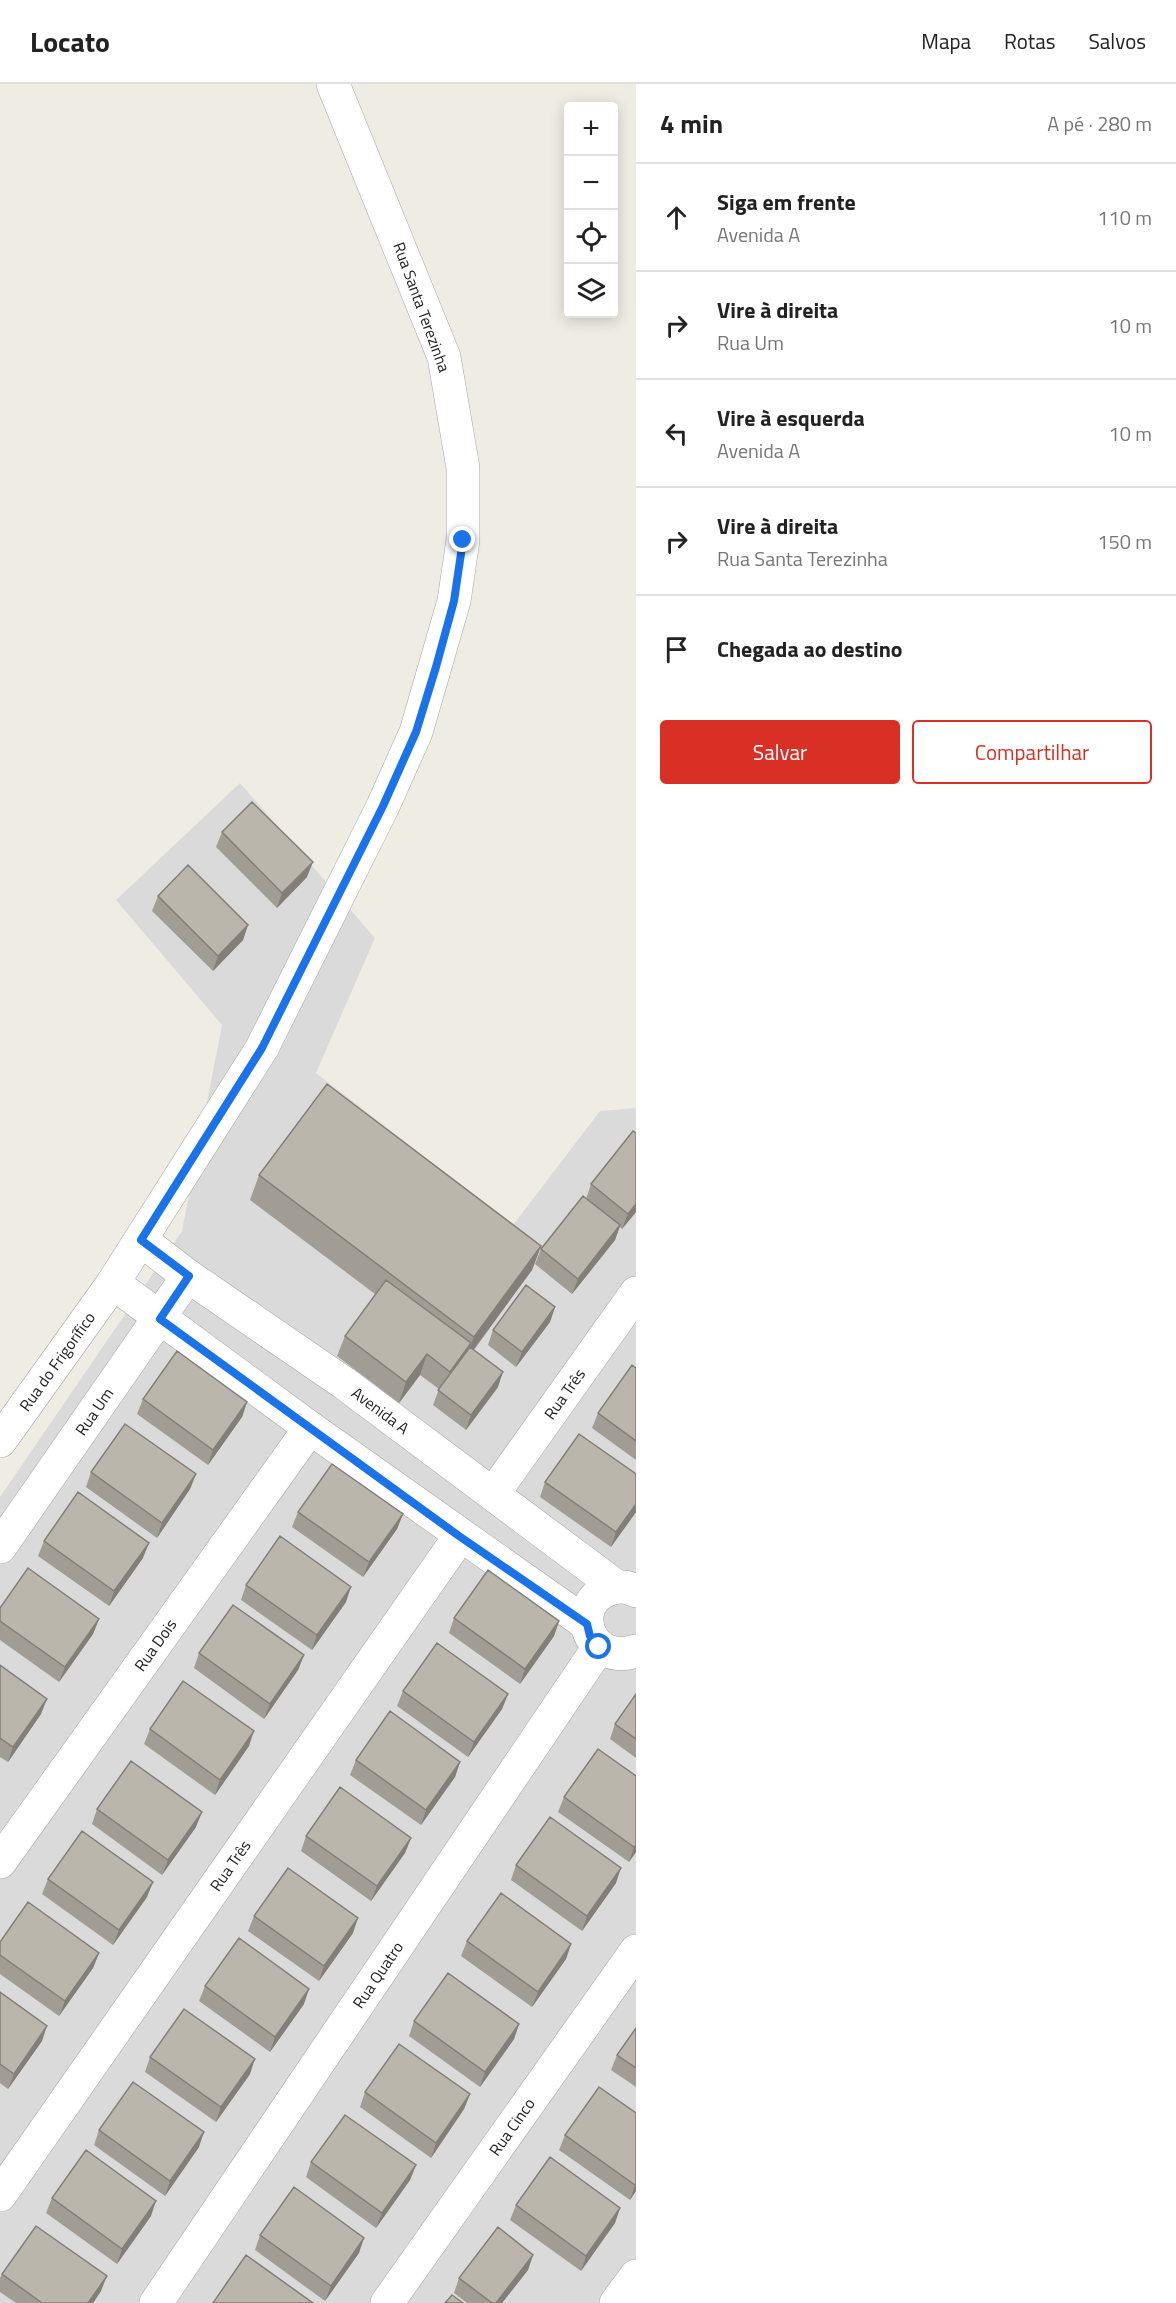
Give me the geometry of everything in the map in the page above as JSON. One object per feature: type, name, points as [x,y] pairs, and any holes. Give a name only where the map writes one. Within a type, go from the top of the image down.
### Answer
[{"type":"street","name":"Rua Santa Terezinha","points":[[113,1283],[262,1048],[383,806],[416,732],[454,601],[463,540],[463,468],[444,357],[333,84]]},
{"type":"street","name":"Avenida A","points":[[141,1240],[344,1383],[493,1494],[627,1589]]},
{"type":"street","name":"Rua Um","points":[[0,1547],[189,1276]]},
{"type":"street","points":[[113,1283],[616,1648]]},
{"type":"street","name":"Rua do Frigorífico","points":[[0,1441],[113,1283]]},
{"type":"street","name":"Rua Três","points":[[493,1494],[636,1293]]},
{"type":"street","name":"Rua Dois","points":[[0,1862],[310,1428]]},
{"type":"street","name":"Rua Três","points":[[0,2194],[459,1536]]},
{"type":"street","name":"Avenida A","points":[[616,1648],[588,1611],[594,1598],[605,1590],[627,1589]]},
{"type":"street","name":"Rua Quatro","points":[[156,2303],[616,1648]]},
{"type":"street","name":"Rua Cinco","points":[[387,2303],[636,1951]]},
{"type":"street","points":[[616,2303],[636,2276]]},
{"type":"shaded area","points":[[240,783],[375,938],[316,1073],[513,1225],[600,1111],[636,1108],[636,2303],[0,2303],[0,1497],[182,1231],[222,1025],[116,900]]},
{"type":"building","points":[[252,802],[313,862],[282,893],[222,832]]},
{"type":"building","points":[[188,865],[248,925],[218,956],[158,896]]},
{"type":"building","points":[[327,1084],[541,1246],[474,1337],[259,1175]]},
{"type":"building","points":[[633,1131],[636,1133],[636,1204],[628,1214],[591,1184]]},
{"type":"building","points":[[583,1196],[620,1225],[578,1279],[541,1249]]},
{"type":"building","points":[[386,1280],[471,1343],[450,1372],[427,1354],[406,1382],[345,1336]]},
{"type":"building","points":[[526,1285],[555,1307],[522,1352],[493,1330]]},
{"type":"building","points":[[470,1347],[503,1372],[471,1415],[438,1390]]},
{"type":"building","points":[[177,1351],[247,1402],[213,1450],[143,1399]]},
{"type":"building","points":[[632,1365],[636,1368],[636,1441],[598,1413]]},
{"type":"building","points":[[125,1424],[196,1474],[162,1523],[91,1472]]},
{"type":"building","points":[[579,1434],[636,1474],[636,1504],[616,1532],[545,1482]]},
{"type":"building","points":[[332,1464],[403,1514],[369,1562],[298,1512]]},
{"type":"building","points":[[78,1492],[149,1543],[114,1591],[44,1541]]},
{"type":"building","points":[[280,1536],[351,1587],[317,1635],[246,1585]]},
{"type":"building","points":[[28,1568],[99,1619],[65,1667],[0,1621],[0,1608]]},
{"type":"building","points":[[488,1570],[559,1621],[525,1669],[454,1618]]},
{"type":"building","points":[[233,1605],[304,1655],[270,1704],[199,1653]]},
{"type":"building","points":[[437,1643],[508,1694],[474,1742],[403,1691]]},
{"type":"building","points":[[0,1665],[47,1699],[13,1747],[0,1738]]},
{"type":"building","points":[[183,1681],[254,1731],[220,1780],[150,1729]]},
{"type":"building","points":[[636,1694],[636,1739],[615,1724]]},
{"type":"building","points":[[390,1711],[460,1762],[426,1810],[356,1760]]},
{"type":"building","points":[[598,1749],[636,1776],[636,1845],[634,1847],[564,1797]]},
{"type":"building","points":[[131,1761],[202,1812],[168,1860],[97,1809]]},
{"type":"building","points":[[340,1787],[411,1838],[377,1886],[306,1836]]},
{"type":"building","points":[[550,1817],[621,1868],[587,1916],[516,1865]]},
{"type":"building","points":[[82,1831],[153,1882],[119,1930],[48,1879]]},
{"type":"building","points":[[288,1868],[358,1918],[324,1966],[254,1916]]},
{"type":"building","points":[[501,1893],[571,1944],[538,1992],[467,1941]]},
{"type":"building","points":[[28,1902],[99,1953],[65,2001],[0,1955],[0,1942]]},
{"type":"building","points":[[239,1938],[309,1989],[275,2037],[205,1986]]},
{"type":"building","points":[[448,1973],[519,2024],[485,2072],[414,2021]]},
{"type":"building","points":[[0,1992],[47,2026],[14,2074],[0,2064]]},
{"type":"building","points":[[184,2009],[255,2059],[221,2107],[150,2057]]},
{"type":"building","points":[[636,2028],[636,2068],[617,2055]]},
{"type":"building","points":[[399,2044],[470,2094],[436,2143],[365,2092]]},
{"type":"building","points":[[133,2082],[204,2132],[170,2181],[99,2130]]},
{"type":"building","points":[[599,2087],[636,2113],[635,2185],[565,2135]]},
{"type":"building","points":[[345,2115],[416,2165],[382,2213],[311,2162]]},
{"type":"building","points":[[86,2150],[156,2201],[122,2249],[52,2198]]},
{"type":"building","points":[[550,2157],[620,2208],[586,2256],[516,2205]]},
{"type":"building","points":[[294,2187],[364,2238],[331,2286],[260,2235]]},
{"type":"building","points":[[36,2226],[107,2276],[88,2303],[42,2303],[2,2274]]},
{"type":"building","points":[[498,2227],[533,2255],[496,2303],[492,2303],[459,2278]]},
{"type":"building","points":[[246,2255],[313,2303],[213,2303]]},
{"type":"building","points":[[452,2295],[463,2303],[445,2303]]},
{"type":"route","points":[[463,540],[454,601],[436,667],[416,732],[383,806],[262,1048],[141,1240],[189,1276],[160,1319],[459,1536],[587,1624],[590,1636],[599,1647]]}]
